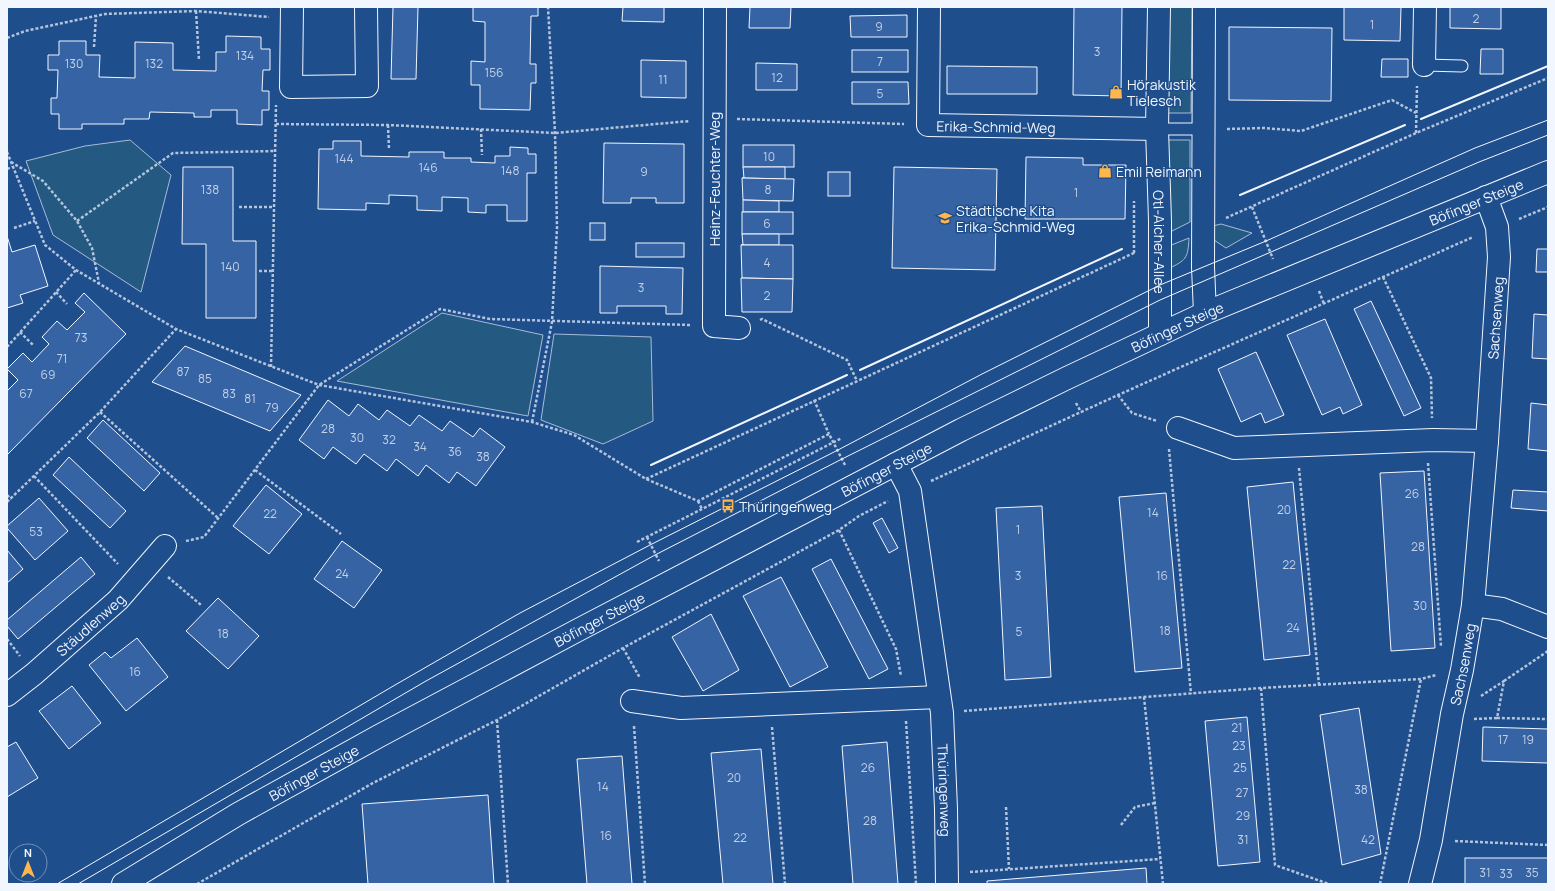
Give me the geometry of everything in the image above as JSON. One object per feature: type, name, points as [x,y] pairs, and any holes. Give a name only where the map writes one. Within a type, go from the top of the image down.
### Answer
[{"type":"street","points":[[292,12],[291,87],[367,86],[366,7]]},
{"type":"street","name":"Heinz-Feuchter-Weg","points":[[714,326],[715,7]]},
{"type":"street","name":"Erika-Schmid-Weg","points":[[929,7],[928,125],[1157,129]]},
{"type":"street","name":"Otl-Aicher-Allee","points":[[1159,7],[1157,129],[1160,243],[1160,334]]},
{"type":"street","points":[[1204,7],[1203,227],[1205,313]]},
{"type":"street","points":[[1424,65],[1425,7]]},
{"type":"street","name":"Böfinger Steige","points":[[123,884],[238,814],[379,736],[896,464],[1066,378],[1205,313],[1548,172]]},
{"type":"street","name":"Sachsenweg","points":[[1420,884],[1430,840],[1452,714],[1462,670],[1472,606],[1486,441],[1499,257],[1497,227],[1486,197]]},
{"type":"street","points":[[714,326],[739,328]]},
{"type":"street","points":[[1178,428],[1234,448],[1430,440],[1486,441]]},
{"type":"street","name":"Thüringenweg","points":[[896,464],[910,491],[941,705],[946,809],[947,884]]},
{"type":"street","name":"Stäudlenweg","points":[[7,695],[34,674],[118,600],[158,554]]},
{"type":"street","points":[[1472,606],[1502,609],[1548,627]]},
{"type":"street","points":[[632,701],[681,708],[771,704],[941,705]]},
{"type":"lane","points":[[1424,65],[1462,66]]},
{"type":"lane","points":[[1157,129],[1203,129]]},
{"type":"path","points":[[532,422],[552,322],[557,228],[555,133],[548,7]]},
{"type":"path","points":[[196,11],[199,60]]},
{"type":"path","points":[[7,38],[25,31],[105,14],[196,11],[292,12]]},
{"type":"path","points":[[94,47],[96,16]]},
{"type":"path","points":[[1416,133],[1416,87],[1424,65]]},
{"type":"path","points":[[1203,227],[1252,207],[1416,133],[1548,78]]},
{"type":"path","points":[[1203,129],[1264,128],[1302,131],[1392,100],[1416,113]]},
{"type":"path","points":[[271,367],[276,101]]},
{"type":"path","points":[[276,124],[388,125],[555,133],[714,118],[928,125]]},
{"type":"path","points":[[388,125],[388,149]]},
{"type":"path","points":[[481,130],[482,156]]},
{"type":"path","points":[[77,221],[173,153],[275,151]]},
{"type":"path","points":[[7,152],[45,245],[76,270],[176,329],[319,385],[532,422],[574,435],[646,479],[698,501],[702,509]]},
{"type":"path","points":[[11,161],[43,181],[77,221],[92,248],[100,283]]},
{"type":"path","points":[[7,169],[12,167]]},
{"type":"path","points":[[239,207],[274,207]]},
{"type":"path","points":[[197,884],[373,783],[497,720],[629,645],[839,530],[859,516],[1118,395],[1497,227],[1548,208]]},
{"type":"path","points":[[14,228],[35,221]]},
{"type":"path","points":[[646,479],[1134,253],[1160,243]]},
{"type":"path","points":[[7,347],[76,270]]},
{"type":"path","points":[[260,271],[273,270]]},
{"type":"path","points":[[1383,277],[1430,378],[1430,440],[1441,651]]},
{"type":"path","points":[[56,292],[67,304]]},
{"type":"path","points":[[201,606],[158,554],[204,537],[319,385],[440,309],[490,319],[714,326]]},
{"type":"path","points":[[739,328],[762,319],[847,360],[857,381]]},
{"type":"path","points":[[7,502],[100,412],[176,329]]},
{"type":"path","points":[[20,332],[33,345]]},
{"type":"path","points":[[1118,395],[1132,413],[1178,428]]},
{"type":"path","points":[[814,400],[829,434],[847,468]]},
{"type":"path","points":[[1076,402],[1081,412]]},
{"type":"path","points":[[100,412],[218,518]]},
{"type":"path","points":[[698,501],[829,434]]},
{"type":"path","points":[[637,542],[842,438]]},
{"type":"path","points":[[1297,446],[1319,685]]},
{"type":"path","points":[[1169,448],[1191,694]]},
{"type":"path","points":[[255,470],[341,534]]},
{"type":"path","points":[[34,476],[135,581]]},
{"type":"path","points":[[7,495],[10,499]]},
{"type":"path","points":[[646,537],[660,563]]},
{"type":"path","points":[[1452,714],[1504,681],[1548,650]]},
{"type":"path","points":[[941,705],[1144,698],[1261,688],[1422,678],[1462,670]]},
{"type":"path","points":[[1380,884],[1422,678]]},
{"type":"path","points":[[1504,681],[1497,718],[1548,719]]},
{"type":"path","points":[[1261,688],[1275,865],[1329,884]]},
{"type":"path","points":[[1144,698],[1163,884]]},
{"type":"path","points":[[632,701],[645,884]]},
{"type":"path","points":[[771,704],[786,884]]},
{"type":"path","points":[[497,720],[508,884]]},
{"type":"path","points":[[1121,824],[1135,807],[1155,803]]},
{"type":"path","points":[[1006,807],[1009,869]]},
{"type":"path","points":[[1430,840],[1548,846]]},
{"type":"path","points":[[992,870],[1160,859]]},
{"type":"shaded area","points":[[1167,7],[1192,7],[1191,113],[1166,113]]},
{"type":"shaded area","points":[[130,140],[171,175],[141,292],[53,235],[26,161],[85,146]]},
{"type":"shaded area","points":[[1165,140],[1190,140],[1190,222],[1164,235]]},
{"type":"shaded area","points":[[1221,224],[1252,233],[1226,248],[1214,240],[1213,226]]},
{"type":"shaded area","points":[[1189,238],[1187,255],[1185,258],[1168,269],[1164,248]]},
{"type":"shaded area","points":[[442,313],[543,335],[528,416],[337,381]]},
{"type":"shaded area","points":[[554,334],[651,337],[653,421],[603,444],[541,420]]},
{"type":"building","points":[[393,7],[418,7],[416,79],[391,79]]},
{"type":"building","points":[[473,7],[538,7],[538,16],[531,16],[530,64],[536,64],[536,83],[531,83],[530,110],[480,109],[480,85],[471,85],[471,61],[485,62],[485,22],[473,21]]},
{"type":"building","points":[[623,7],[664,7],[664,22],[622,21]]},
{"type":"building","points":[[750,7],[791,7],[790,28],[749,28]]},
{"type":"building","points":[[1074,7],[1122,7],[1121,96],[1073,95]]},
{"type":"building","points":[[1344,7],[1401,7],[1400,41],[1344,40]]},
{"type":"building","points":[[1450,7],[1501,7],[1501,29],[1450,28]]},
{"type":"building","points":[[907,15],[907,37],[851,37],[850,16]]},
{"type":"building","points":[[1229,27],[1332,28],[1331,101],[1229,100]]},
{"type":"building","points":[[226,36],[261,37],[261,49],[270,49],[270,70],[263,70],[262,91],[269,91],[269,110],[262,110],[262,125],[237,124],[237,110],[211,110],[211,117],[194,117],[194,113],[150,112],[149,119],[124,119],[124,124],[82,124],[82,129],[59,129],[59,114],[51,114],[51,98],[57,98],[58,70],[48,70],[48,55],[59,55],[59,41],[86,41],[86,55],[100,55],[99,77],[135,78],[135,42],[173,43],[173,70],[216,71],[216,52],[226,52]]},
{"type":"building","points":[[1481,49],[1503,49],[1503,74],[1480,74]]},
{"type":"building","points":[[852,50],[908,50],[908,72],[852,72]]},
{"type":"building","points":[[1382,59],[1408,59],[1408,77],[1381,77]]},
{"type":"building","points":[[641,60],[686,61],[686,98],[641,97]]},
{"type":"building","points":[[756,63],[797,64],[797,90],[756,90]]},
{"type":"building","points":[[947,66],[1037,67],[1037,94],[947,94]]},
{"type":"building","points":[[852,82],[908,82],[909,104],[852,104]]},
{"type":"building","points":[[333,141],[361,141],[361,156],[409,157],[409,152],[444,152],[444,158],[471,158],[471,162],[495,163],[495,156],[510,156],[510,147],[528,148],[528,154],[536,154],[536,173],[527,173],[527,221],[507,221],[507,205],[486,205],[486,213],[468,212],[468,198],[442,197],[442,211],[417,210],[417,196],[389,195],[389,204],[366,203],[366,210],[318,209],[319,149],[333,149]]},
{"type":"building","points":[[604,143],[684,144],[684,203],[656,203],[656,198],[631,198],[631,203],[603,203]]},
{"type":"building","points":[[743,145],[794,145],[794,167],[743,167]]},
{"type":"building","points":[[1026,157],[1083,158],[1083,165],[1126,165],[1125,219],[1025,219]]},
{"type":"building","points":[[183,167],[233,167],[233,241],[256,241],[256,318],[206,318],[206,244],[182,244]]},
{"type":"building","points":[[743,167],[785,167],[785,179],[742,178],[744,178]]},
{"type":"building","name":"Städtische Kita Erika-Schmid-Weg","points":[[894,167],[997,169],[995,270],[892,268]]},
{"type":"building","points":[[828,172],[850,172],[850,196],[828,196]]},
{"type":"building","points":[[742,178],[794,179],[793,201],[743,200]]},
{"type":"building","points":[[743,200],[779,201],[779,212],[743,212]]},
{"type":"building","points":[[742,212],[793,212],[793,234],[742,234]]},
{"type":"building","points":[[590,223],[605,223],[605,240],[590,240]]},
{"type":"building","points":[[742,234],[779,234],[779,245],[743,245]]},
{"type":"building","points":[[7,236],[12,252],[35,245],[48,286],[20,295],[23,303],[7,308]]},
{"type":"building","points":[[636,243],[684,243],[684,257],[636,257]]},
{"type":"building","points":[[741,245],[793,245],[793,279],[742,278]]},
{"type":"building","points":[[1537,249],[1548,249],[1548,272],[1536,272]]},
{"type":"building","points":[[600,266],[683,268],[682,314],[666,314],[666,306],[617,306],[617,313],[600,313]]},
{"type":"building","points":[[741,278],[793,279],[792,312],[742,312]]},
{"type":"building","points":[[84,293],[126,334],[7,455],[7,391],[18,380],[7,369],[23,353],[32,362],[49,344],[42,337],[57,321],[67,330],[85,312],[75,303]]},
{"type":"building","points":[[1371,301],[1421,408],[1404,416],[1354,309]]},
{"type":"building","points":[[1534,314],[1548,315],[1548,359],[1532,358]]},
{"type":"building","points":[[1325,319],[1362,405],[1343,414],[1340,407],[1322,415],[1287,335]]},
{"type":"building","points":[[185,346],[301,395],[270,431],[152,382]]},
{"type":"building","points":[[1256,352],[1284,415],[1265,423],[1261,413],[1241,422],[1218,369]]},
{"type":"building","points":[[328,400],[349,416],[358,404],[379,420],[387,410],[410,426],[419,415],[442,431],[450,421],[473,437],[480,428],[505,447],[476,486],[457,472],[449,483],[426,465],[418,476],[396,459],[387,471],[364,454],[356,464],[333,447],[324,459],[299,440]]},
{"type":"building","points":[[1531,403],[1548,405],[1548,451],[1528,449]]},
{"type":"building","points":[[103,420],[160,473],[144,491],[87,438]]},
{"type":"building","points":[[69,457],[126,511],[110,528],[53,475]]},
{"type":"building","points":[[1424,471],[1435,648],[1391,651],[1380,473]]},
{"type":"building","points":[[1293,482],[1310,655],[1264,660],[1247,487]]},
{"type":"building","points":[[266,485],[302,514],[269,554],[233,526]]},
{"type":"building","points":[[1513,490],[1548,492],[1548,511],[1511,508]]},
{"type":"building","points":[[1166,493],[1182,668],[1135,672],[1119,497]]},
{"type":"building","points":[[39,498],[68,531],[35,560],[7,528],[7,526]]},
{"type":"building","points":[[1042,506],[1051,677],[1005,680],[996,508]]},
{"type":"building","points":[[882,518],[898,548],[889,553],[873,523]]},
{"type":"building","points":[[342,541],[382,570],[354,608],[314,579]]},
{"type":"building","points":[[7,550],[23,569],[7,583]]},
{"type":"building","points":[[81,557],[95,574],[18,639],[7,626],[7,620]]},
{"type":"building","points":[[831,559],[888,669],[869,679],[812,569]]},
{"type":"building","points":[[781,577],[828,667],[790,687],[743,596]]},
{"type":"building","points":[[218,598],[259,636],[228,669],[186,631]]},
{"type":"building","points":[[711,614],[739,670],[703,691],[672,637]]},
{"type":"building","points":[[137,638],[168,677],[126,711],[89,665],[105,652],[111,658]]},
{"type":"building","points":[[72,686],[101,723],[69,749],[39,711]]},
{"type":"building","points":[[1359,708],[1381,854],[1342,865],[1320,715]]},
{"type":"building","points":[[1247,717],[1260,862],[1218,866],[1205,721]]},
{"type":"building","points":[[1483,727],[1548,729],[1548,763],[1482,761]]},
{"type":"building","points":[[16,742],[38,778],[7,797],[7,747]]},
{"type":"building","points":[[887,742],[898,884],[853,884],[842,746]]},
{"type":"building","points":[[761,749],[773,884],[723,884],[711,753]]},
{"type":"building","points":[[622,756],[632,884],[587,884],[577,759]]},
{"type":"building","points":[[488,795],[494,884],[368,884],[362,804]]},
{"type":"building","points":[[1465,858],[1548,858],[1548,884],[1465,884]]},
{"type":"building","points":[[1146,868],[1147,884],[987,884],[987,881]]},
{"type":"tram line","points":[[57,884],[520,613],[650,545],[838,450],[982,374],[1160,285],[1266,241],[1475,148],[1548,120]]},
{"type":"tram line","points":[[78,884],[426,681],[655,555],[842,459],[1160,300],[1479,162],[1548,135]]},
{"type":"wall","points":[[1421,119],[1548,66]]},
{"type":"wall","points":[[1240,195],[1405,125]]},
{"type":"wall","points":[[860,370],[1122,249]]},
{"type":"wall","points":[[651,465],[847,375]]},
{"type":"place","name":"Hörakustik Tielesch","points":[[1116,92]]},
{"type":"place","name":"Emil Reimann","points":[[1105,171]]},
{"type":"place","name":"Städtische Kita Erika-Schmid-Weg","points":[[945,218]]},
{"type":"place","name":"Thüringenweg","points":[[728,506]]}]
